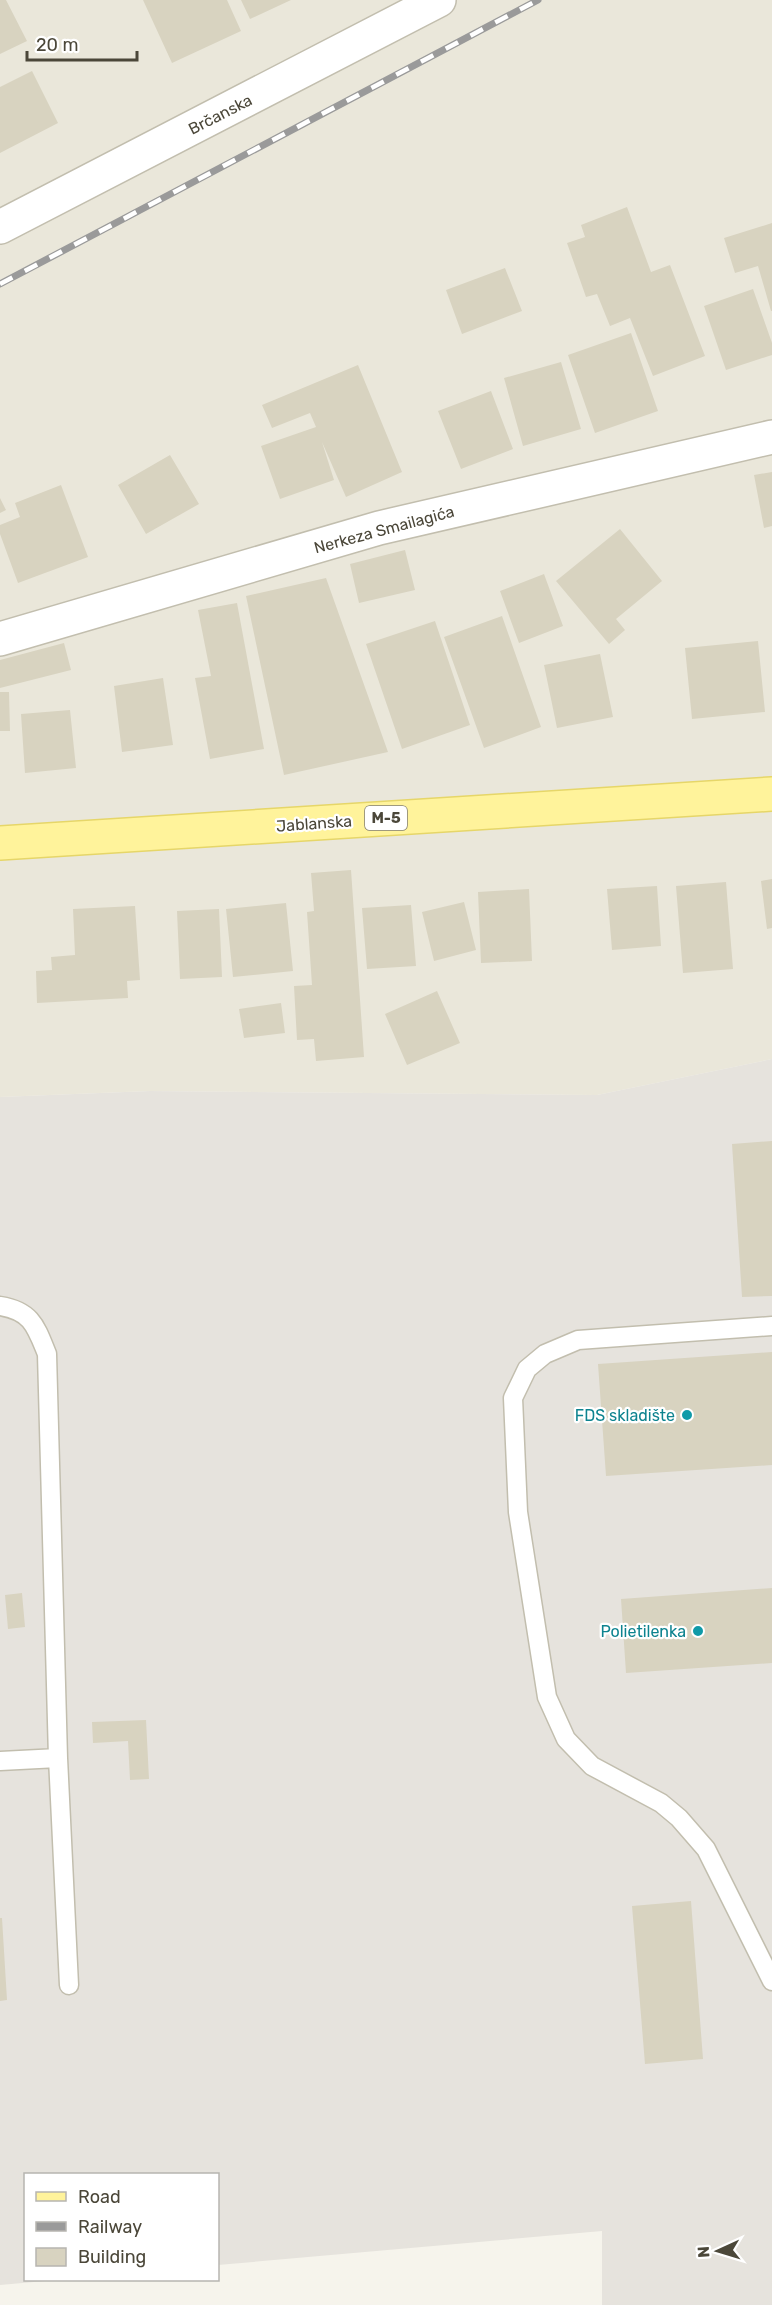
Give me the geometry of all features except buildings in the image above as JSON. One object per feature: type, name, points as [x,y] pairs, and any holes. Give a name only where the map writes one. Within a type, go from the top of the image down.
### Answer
[{"type":"main road","name":"Jablanska","points":[[2,849],[772,794]]},
{"type":"street","name":"Brčanska","points":[[0,227],[439,0]]},
{"type":"street","name":"Nerkeza Smailagića","points":[[0,639],[379,528],[772,437]]},
{"type":"lane","points":[[0,1306],[15,1308],[35,1323],[47,1354],[58,1758],[69,1985]]},
{"type":"lane","points":[[772,1326],[578,1340],[545,1353],[527,1370],[513,1398],[518,1512],[547,1697],[566,1739],[592,1766],[661,1803],[679,1818],[706,1849],[772,1981]]},
{"type":"lane","points":[[0,1761],[58,1758]]},
{"type":"shaded area","points":[[0,0],[772,0],[772,1059],[597,1095],[150,1091],[0,1097]]},
{"type":"shaded area","points":[[772,1059],[772,2305],[602,2305],[602,2231],[219,2265],[219,2173],[24,2173],[24,2281],[45,2281],[0,2285],[0,1097],[150,1091],[597,1095]]},
{"type":"railway","points":[[0,284],[538,0]]},
{"type":"place","name":"FDS skladište","points":[[687,1415]]},
{"type":"place","name":"Polietilenka","points":[[698,1631]]}]
